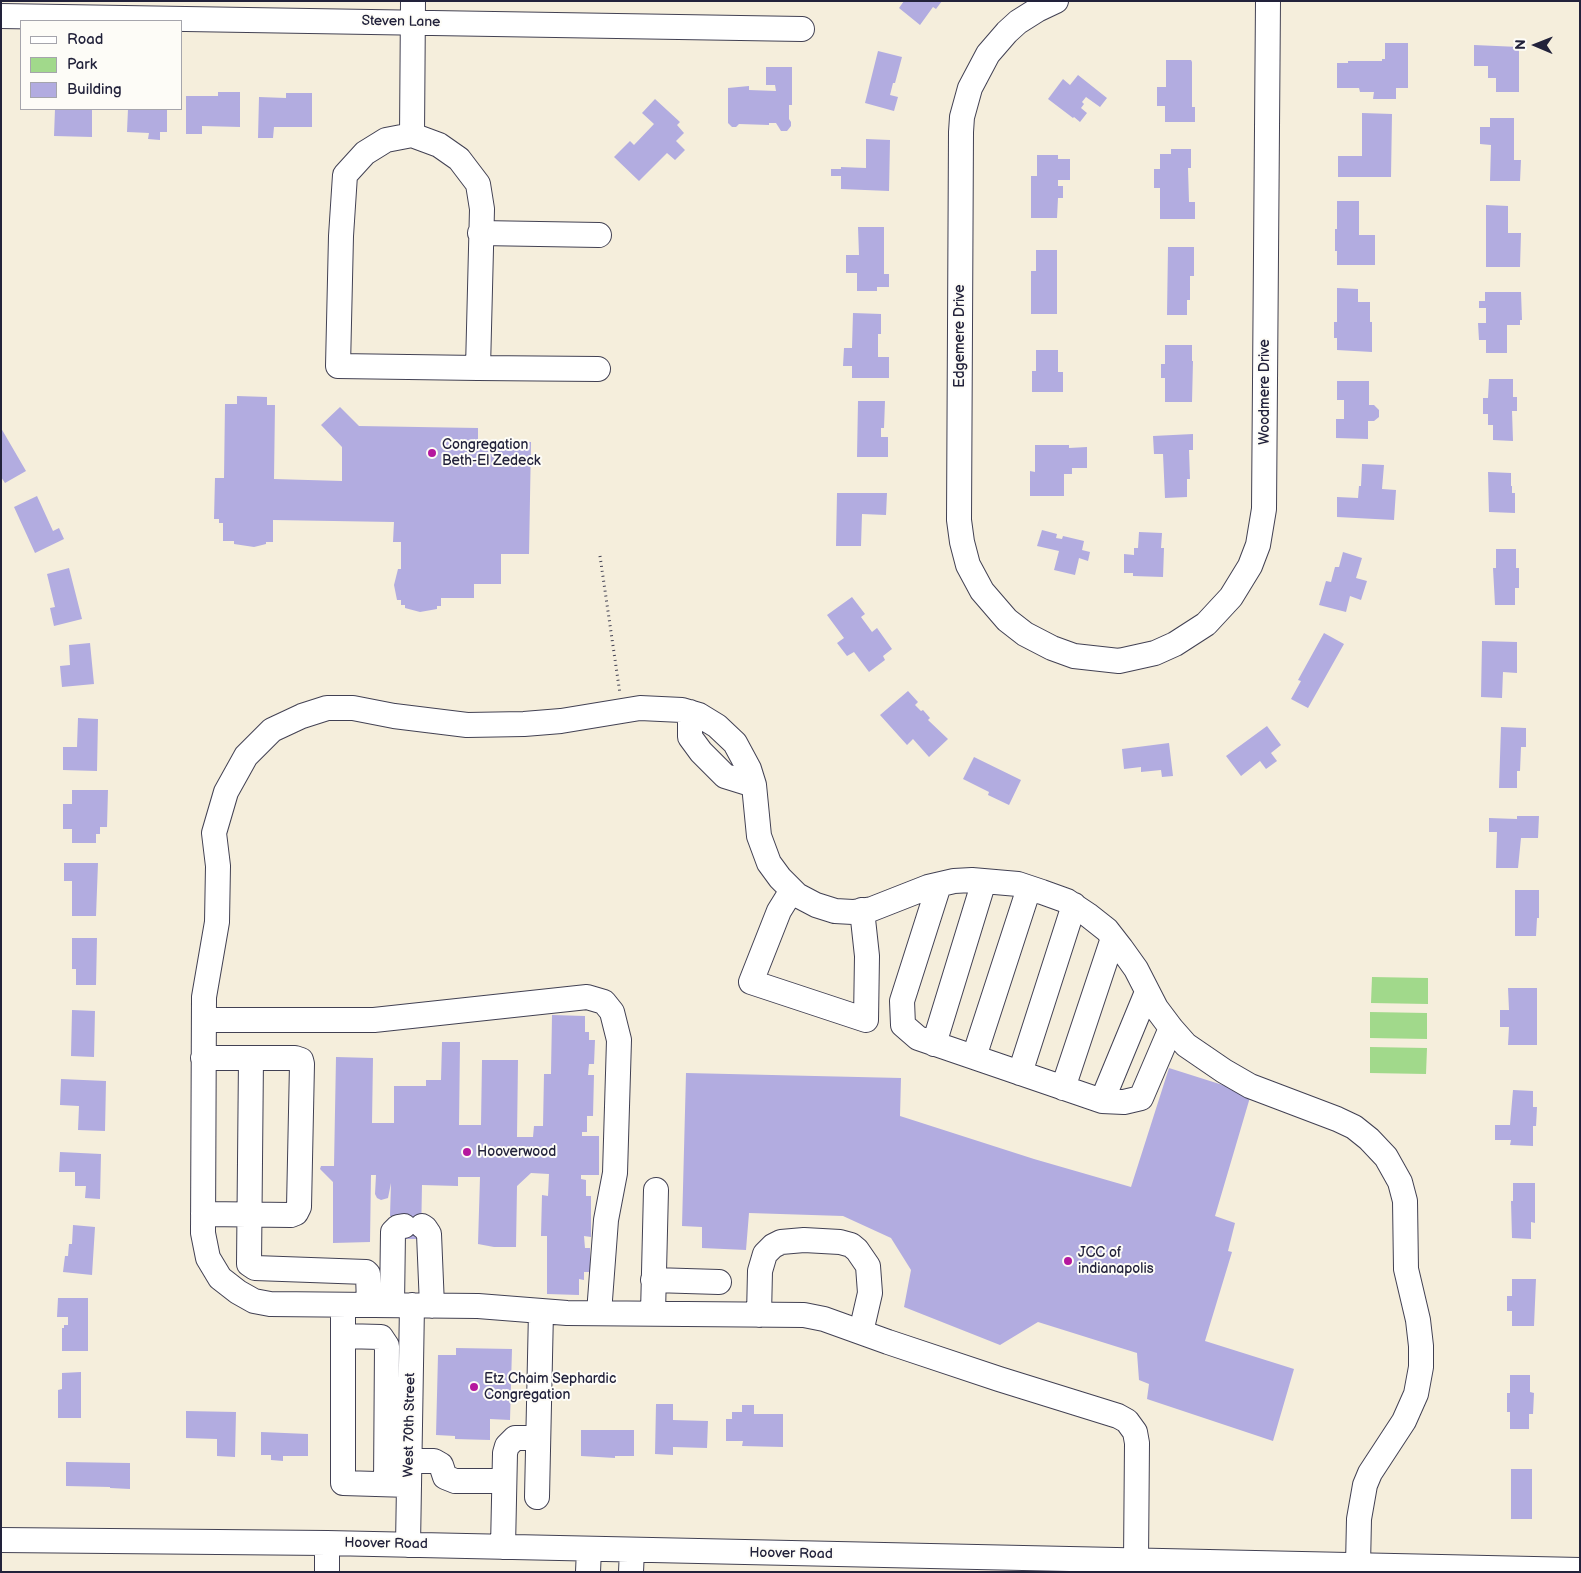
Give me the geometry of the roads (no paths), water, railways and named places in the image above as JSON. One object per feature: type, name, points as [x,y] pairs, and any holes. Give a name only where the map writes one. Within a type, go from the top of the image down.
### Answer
[{"type":"street","name":"Edgemere Drive","points":[[1056,1],[1036,10],[1018,22],[988,54],[970,88],[962,117],[959,520],[968,565],[982,592],[991,604],[1024,634],[1052,648],[1074,656]]},
{"type":"street","name":"Woodmere Drive","points":[[1074,656],[1119,661],[1155,653],[1175,644],[1206,624],[1231,598],[1250,566],[1258,545],[1264,509],[1268,1]]},
{"type":"street","name":"Steven Lane","points":[[1,16],[413,12],[802,28]]},
{"type":"street","points":[[412,135],[413,12]]},
{"type":"street","points":[[478,368],[482,209],[478,184],[459,159],[439,145],[412,135],[386,140],[365,153],[345,175],[341,236],[338,366],[478,368],[598,369]]},
{"type":"street","points":[[480,233],[598,234]]},
{"type":"street","points":[[1136,1561],[1137,1443],[1135,1432],[1127,1422],[1118,1416],[999,1379],[824,1319],[804,1315],[599,1313],[478,1306],[270,1304],[254,1301],[238,1292],[220,1278],[208,1258],[203,1233],[204,997],[217,922],[218,866],[214,832],[226,792],[246,756],[272,730],[302,716],[327,708],[353,708],[394,716],[467,725],[561,721],[623,710],[662,708],[690,712],[717,726],[735,743],[749,769],[754,785],[757,823],[762,848],[769,863],[792,890],[816,905],[836,911],[872,909],[939,885],[984,880],[1018,884],[1058,898],[1074,906],[1101,925],[1136,969],[1147,992],[1171,1028],[1186,1044],[1202,1057],[1250,1086],[1354,1127],[1386,1157],[1400,1182],[1405,1201],[1406,1269],[1418,1320],[1421,1366],[1416,1394],[1404,1421],[1370,1473],[1365,1485],[1359,1519],[1358,1565]]},
{"type":"street","points":[[934,1044],[984,880]]},
{"type":"street","points":[[939,885],[902,1001],[903,1025],[918,1038],[1102,1101],[1124,1102],[1141,1098],[1171,1028]]},
{"type":"street","points":[[974,1057],[1029,888]]},
{"type":"street","points":[[792,890],[779,911],[751,982],[866,1020],[867,956],[862,910]]},
{"type":"street","points":[[1020,1073],[1074,906]]},
{"type":"street","points":[[1063,1088],[1113,938]]},
{"type":"street","points":[[1102,1101],[1147,992]]},
{"type":"street","points":[[204,1020],[374,1020],[587,997],[604,1002],[612,1012],[619,1040],[615,1173],[606,1220],[599,1313]]},
{"type":"street","points":[[203,1058],[295,1058],[301,1060],[302,1064],[298,1207],[296,1213],[291,1215],[203,1214]]},
{"type":"street","points":[[251,1058],[248,1260],[255,1268],[366,1272],[401,1305]]},
{"type":"street","points":[[653,1313],[656,1190]]},
{"type":"street","points":[[413,1226],[425,1228],[429,1234],[401,1305],[393,1232],[398,1228],[413,1226]]},
{"type":"street","points":[[759,1315],[760,1271],[765,1254],[773,1246],[781,1242],[804,1240],[840,1242],[851,1245],[857,1250],[868,1266],[870,1293],[861,1332]]},
{"type":"street","points":[[654,1280],[719,1282]]},
{"type":"street","points":[[343,1305],[343,1483],[409,1485]]},
{"type":"street","name":"West 70th Street","points":[[401,1305],[409,1461],[408,1545]]},
{"type":"street","points":[[537,1497],[537,1438],[542,1311]]},
{"type":"street","points":[[343,1336],[380,1337],[387,1346],[386,1484]]},
{"type":"street","points":[[503,1547],[505,1453],[515,1438],[537,1438]]},
{"type":"street","points":[[409,1461],[434,1461],[441,1465],[445,1477],[455,1481],[504,1481]]},
{"type":"street","name":"Hoover Road","points":[[1,1540],[327,1543],[503,1547],[589,1560],[631,1561],[1136,1561],[1580,1570]]},
{"type":"street","points":[[327,1543],[327,1572]]},
{"type":"place","name":"Congregation Beth-El Zedeck","points":[[432,453]]},
{"type":"place","name":"Hooverwood","points":[[467,1152]]},
{"type":"place","name":"JCC of indianapolis","points":[[1068,1261]]},
{"type":"place","name":"Etz Chaim Sephardic Congregation","points":[[474,1387]]}]
